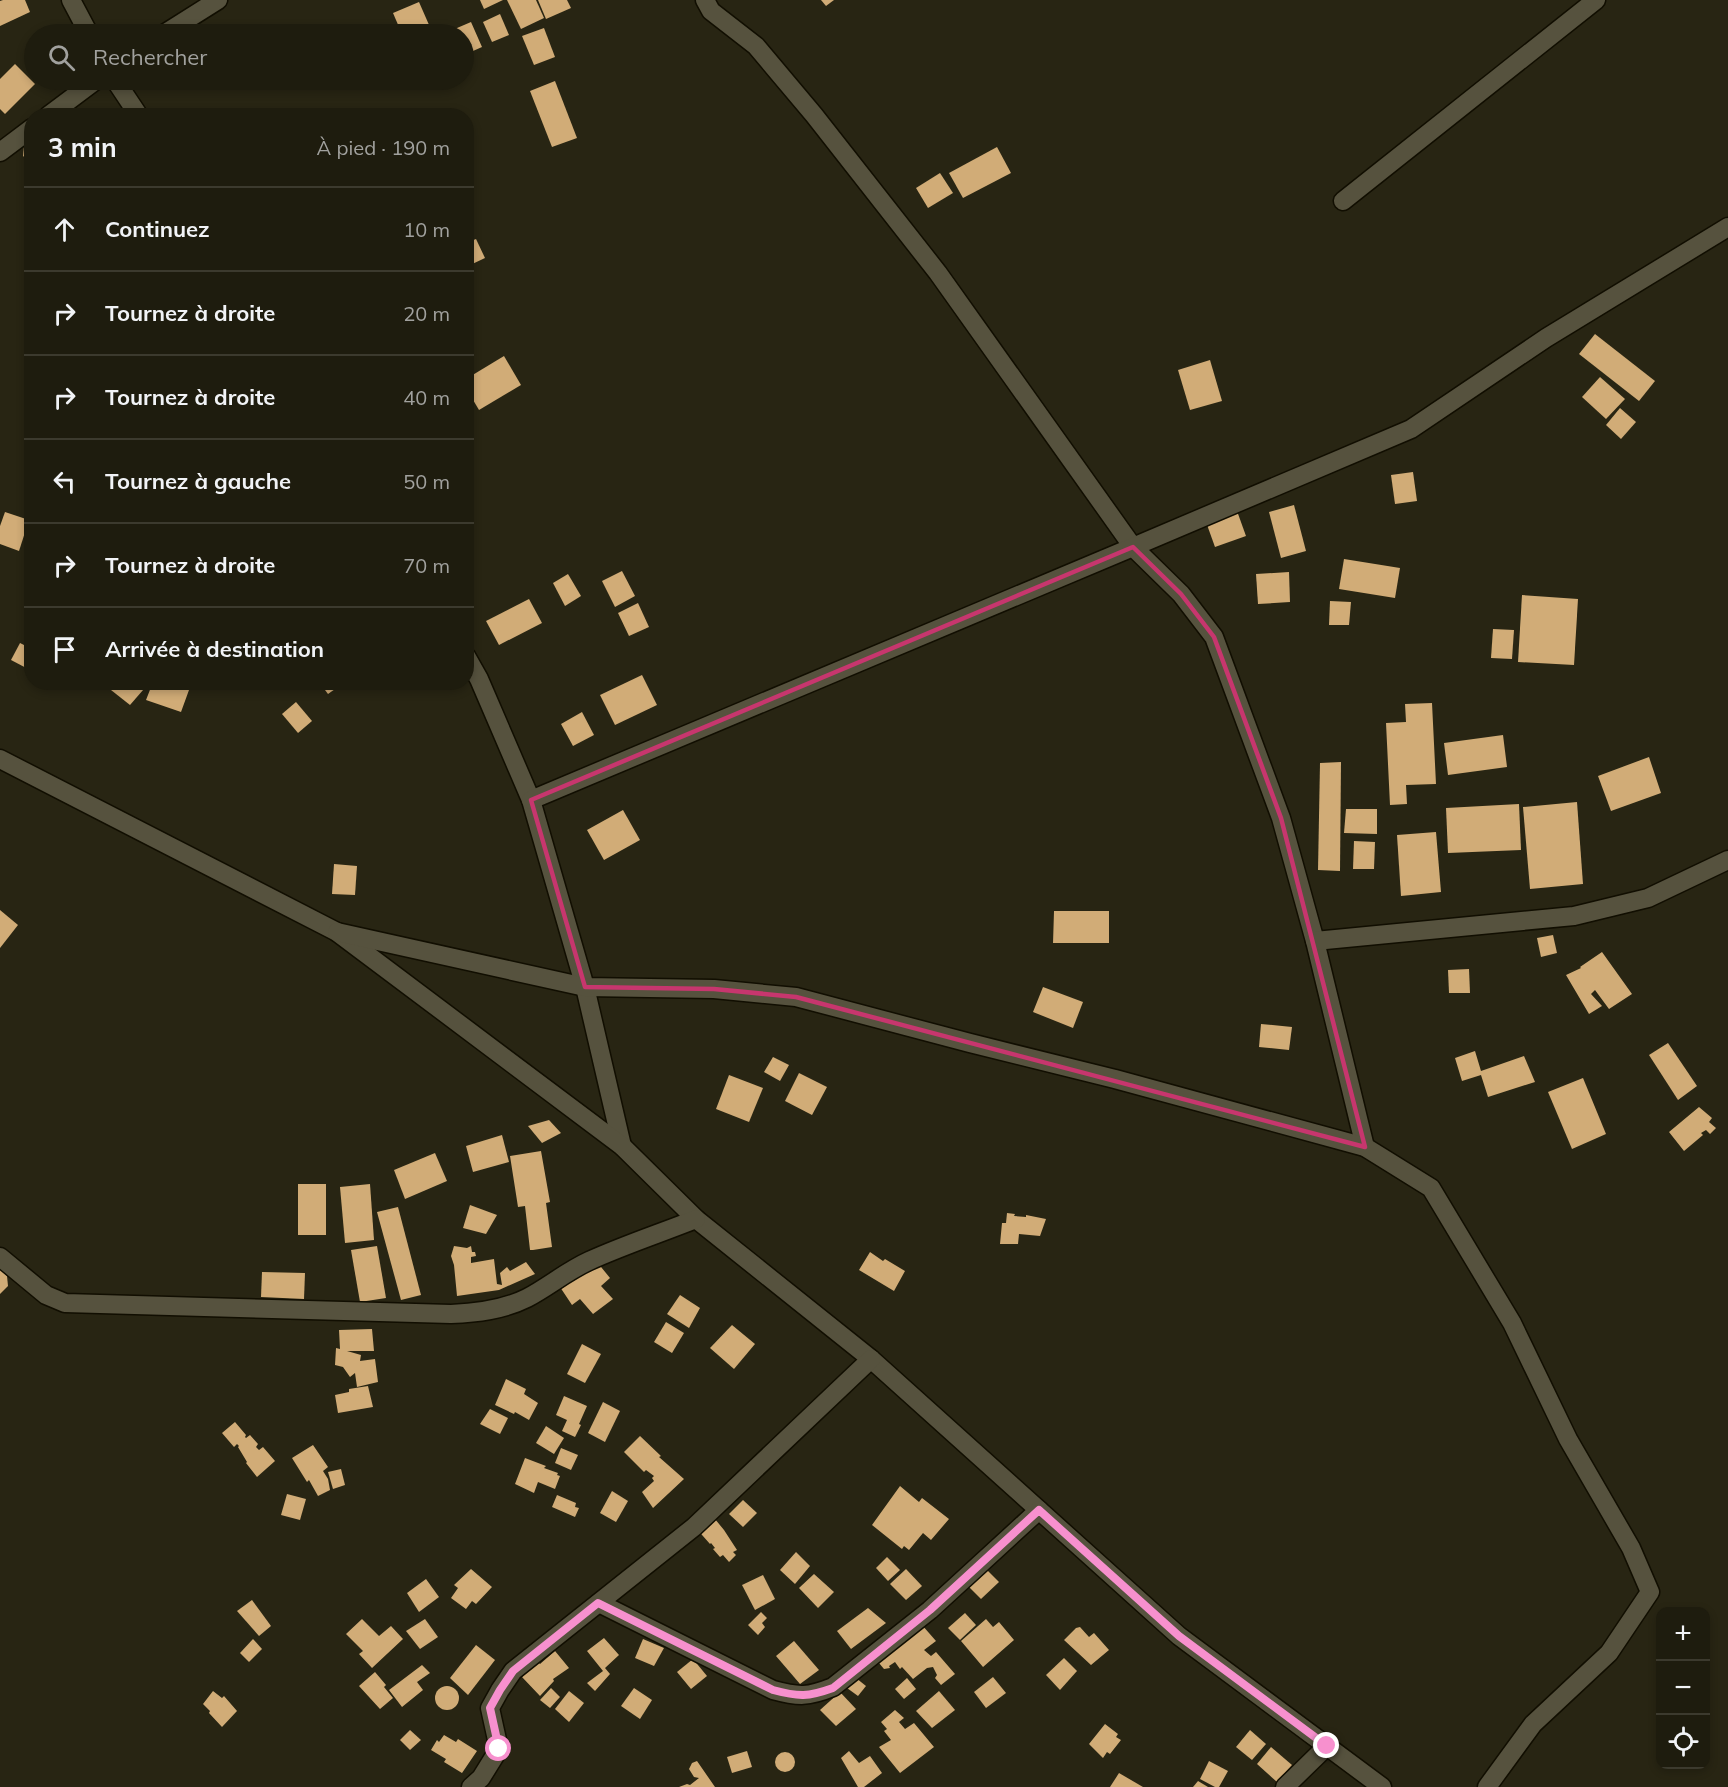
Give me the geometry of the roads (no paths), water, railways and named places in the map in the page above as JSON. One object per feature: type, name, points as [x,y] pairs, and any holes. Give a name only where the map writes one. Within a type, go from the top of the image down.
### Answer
[{"type":"street","points":[[71,0],[84,24]]},
{"type":"street","points":[[180,24],[218,0]]},
{"type":"street","points":[[705,0],[711,11],[756,46],[814,115],[938,273],[1133,548],[1181,594],[1214,638],[1281,818],[1315,941],[1365,1147]]},
{"type":"street","points":[[1343,201],[1596,0]]},
{"type":"street","points":[[59,108],[83,90]]},
{"type":"street","points":[[121,90],[133,108]]},
{"type":"street","points":[[0,152],[24,134]]},
{"type":"street","points":[[531,800],[1411,429],[1546,338],[1728,227]]},
{"type":"street","points":[[474,670],[531,800],[585,987],[622,1146]]},
{"type":"street","points":[[0,759],[337,932],[622,1146],[696,1219],[871,1359],[1179,1636],[1382,1787]]},
{"type":"street","points":[[1315,941],[1574,916],[1648,898],[1728,860]]},
{"type":"street","points":[[337,932],[585,987],[714,989],[796,997],[1115,1079],[1365,1147],[1431,1188],[1512,1323],[1568,1439],[1631,1548],[1650,1592],[1609,1653],[1533,1724],[1487,1787]]},
{"type":"street","points":[[0,1257],[46,1295],[65,1303],[451,1314],[480,1312],[506,1306],[526,1298],[590,1260],[696,1219]]},
{"type":"street","points":[[471,1787],[481,1779],[499,1749],[490,1708],[513,1671],[694,1527],[871,1359]]},
{"type":"street","points":[[598,1603],[773,1690],[795,1696],[815,1694],[833,1688],[930,1610],[1039,1510]]},
{"type":"street","points":[[1285,1787],[1327,1746]]}]
